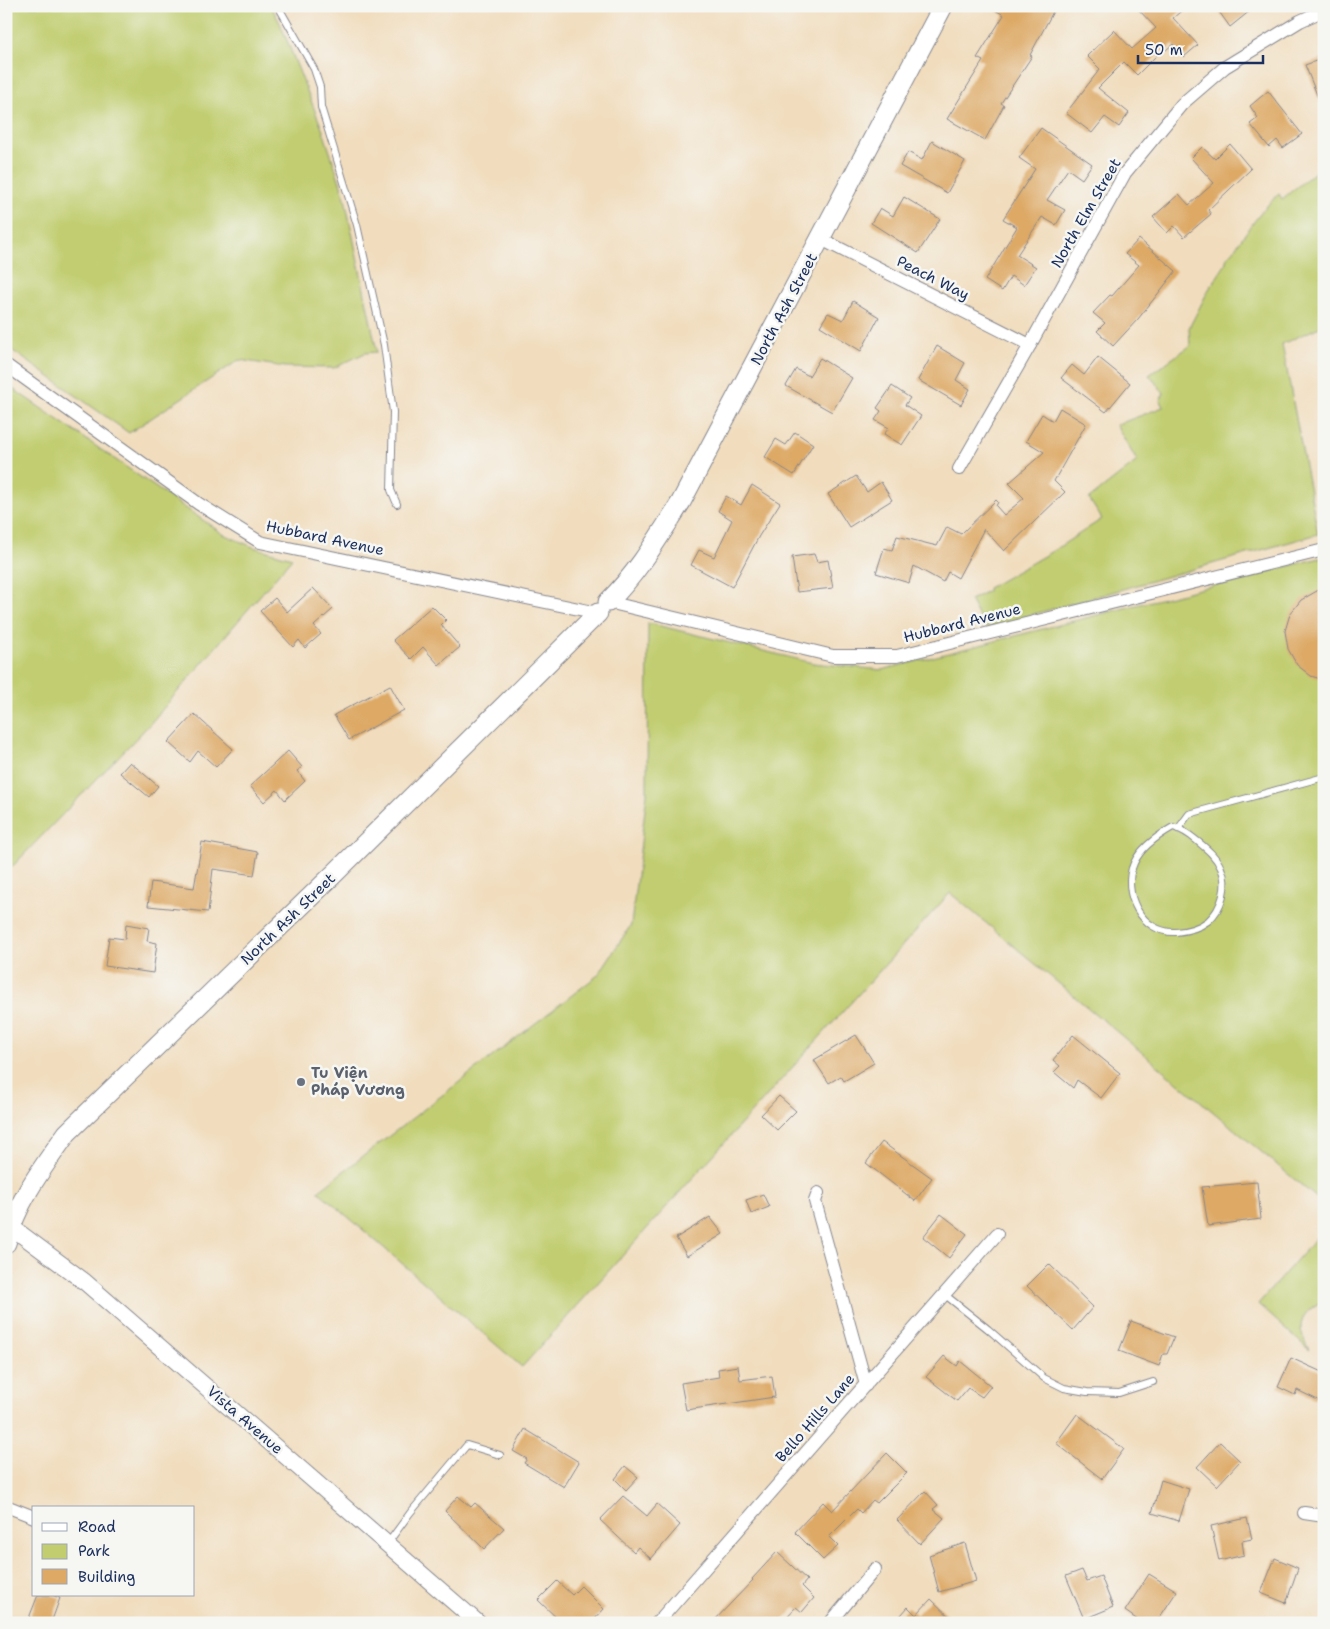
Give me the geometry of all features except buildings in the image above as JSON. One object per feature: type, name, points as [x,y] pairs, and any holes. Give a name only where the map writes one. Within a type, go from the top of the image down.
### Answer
[{"type":"main road","name":"North Ash Street","points":[[8,1230],[32,1182],[67,1133],[336,872],[603,608],[644,562],[681,502],[943,6]]},
{"type":"street","name":"North Elm Street","points":[[959,469],[1125,173],[1182,104],[1225,67],[1300,21],[1324,10]]},
{"type":"street","name":"Peach Way","points":[[821,239],[1030,345]]},
{"type":"street","name":"Hubbard Avenue","points":[[6,365],[199,504],[260,542],[603,608],[833,656],[898,656],[1322,550]]},
{"type":"street","points":[[818,1193],[815,1201],[866,1385]]},
{"type":"street","name":"Vista Avenue","points":[[8,1230],[85,1282],[478,1623]]},
{"type":"street","name":"Bello Hills Lane","points":[[657,1623],[997,1234]]},
{"type":"street","points":[[6,1506],[32,1516]]},
{"type":"street","points":[[1304,1513],[1324,1516]]},
{"type":"street","points":[[830,1623],[875,1569]]},
{"type":"lane","points":[[278,6],[314,69],[320,87],[321,108],[357,225],[384,345],[393,412],[391,490],[397,504]]},
{"type":"lane","points":[[1178,829],[1189,814],[1324,777]]},
{"type":"lane","points":[[1174,827],[1178,829],[1184,830],[1213,853],[1222,869],[1224,888],[1220,906],[1208,921],[1192,930],[1174,932],[1156,927],[1141,916],[1132,899],[1129,881],[1134,863],[1139,856],[1160,835],[1174,827]]},
{"type":"lane","points":[[944,1294],[988,1329],[1044,1378],[1064,1388],[1087,1392],[1120,1393],[1153,1382]]},
{"type":"lane","points":[[388,1544],[410,1513],[468,1446],[500,1456]]},
{"type":"green space","points":[[6,6],[271,6],[280,23],[323,131],[344,194],[377,352],[365,353],[334,368],[285,367],[239,360],[129,433],[6,346]]},
{"type":"green space","points":[[1324,165],[1324,325],[1282,344],[1318,534],[985,628],[970,600],[988,591],[988,588],[1056,549],[1102,519],[1089,499],[1137,461],[1116,425],[1163,407],[1160,401],[1164,393],[1149,375],[1190,346],[1189,328],[1209,289],[1225,265],[1227,257],[1234,251],[1259,215],[1279,194],[1282,199]]},
{"type":"green space","points":[[6,384],[223,534],[253,547],[292,558],[150,724],[6,873]]},
{"type":"green space","points":[[1324,557],[1324,1204],[950,893],[522,1367],[318,1191],[598,975],[631,925],[647,793],[648,623],[813,663],[882,670]]},
{"type":"green space","points":[[1324,1229],[1324,1300],[1309,1310],[1302,1321],[1301,1327],[1309,1350],[1258,1304]]},
{"type":"place","name":"Tu Viện Pháp Vương","points":[[301,1082]]}]
